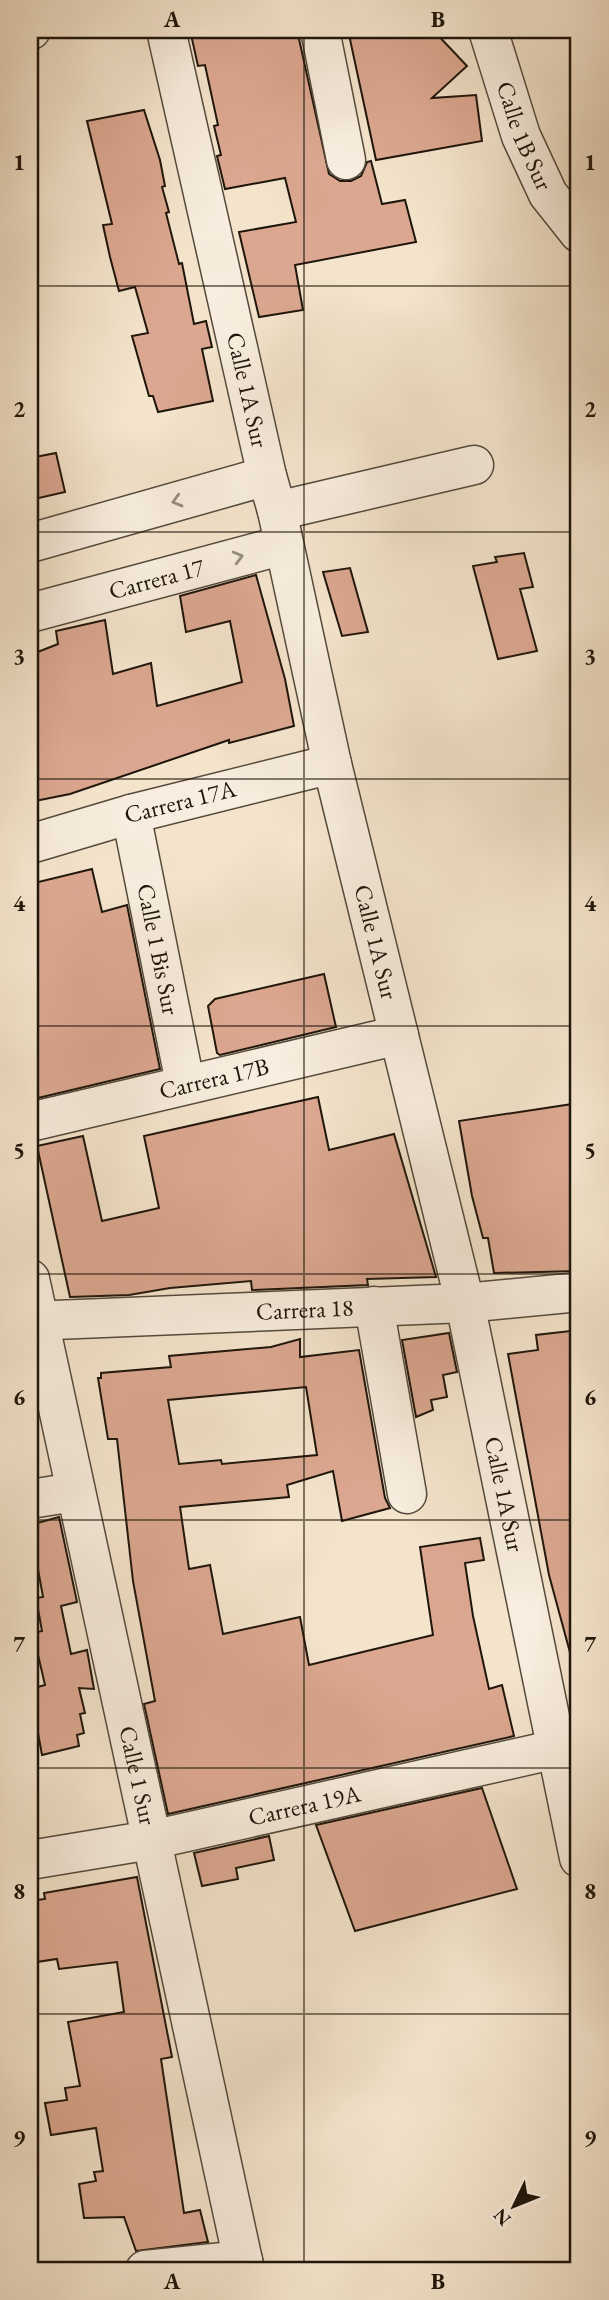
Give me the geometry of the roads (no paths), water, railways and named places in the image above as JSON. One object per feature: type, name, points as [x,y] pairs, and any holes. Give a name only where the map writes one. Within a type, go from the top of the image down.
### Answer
[{"type":"street","name":"Calle 1A Sur","points":[[166,30],[332,764],[465,1303],[568,1747],[579,1858]]},
{"type":"street","points":[[320,30],[346,160]]},
{"type":"street","name":"Calle 1B Sur","points":[[488,30],[521,136],[548,194],[579,233]]},
{"type":"street","points":[[30,543],[276,510],[474,465]]},
{"type":"street","name":"Carrera 17","points":[[30,613],[276,510]]},
{"type":"street","name":"Carrera 17A","points":[[30,844],[131,814],[332,764]]},
{"type":"street","name":"Calle 1 Bis Sur","points":[[131,814],[185,1083]]},
{"type":"street","name":"Carrera 17B","points":[[30,1122],[185,1083],[398,1035]]},
{"type":"street","name":"Calle 1 Sur","points":[[30,1279],[34,1321],[75,1492],[244,2265]]},
{"type":"street","name":"Carrera 18","points":[[34,1321],[465,1303],[579,1292]]},
{"type":"street","points":[[374,1306],[407,1493]]},
{"type":"street","points":[[30,1499],[75,1492]]},
{"type":"street","name":"Carrera 19A","points":[[30,1860],[151,1840],[568,1747]]},
{"type":"street","points":[[145,2270],[244,2265]]}]
